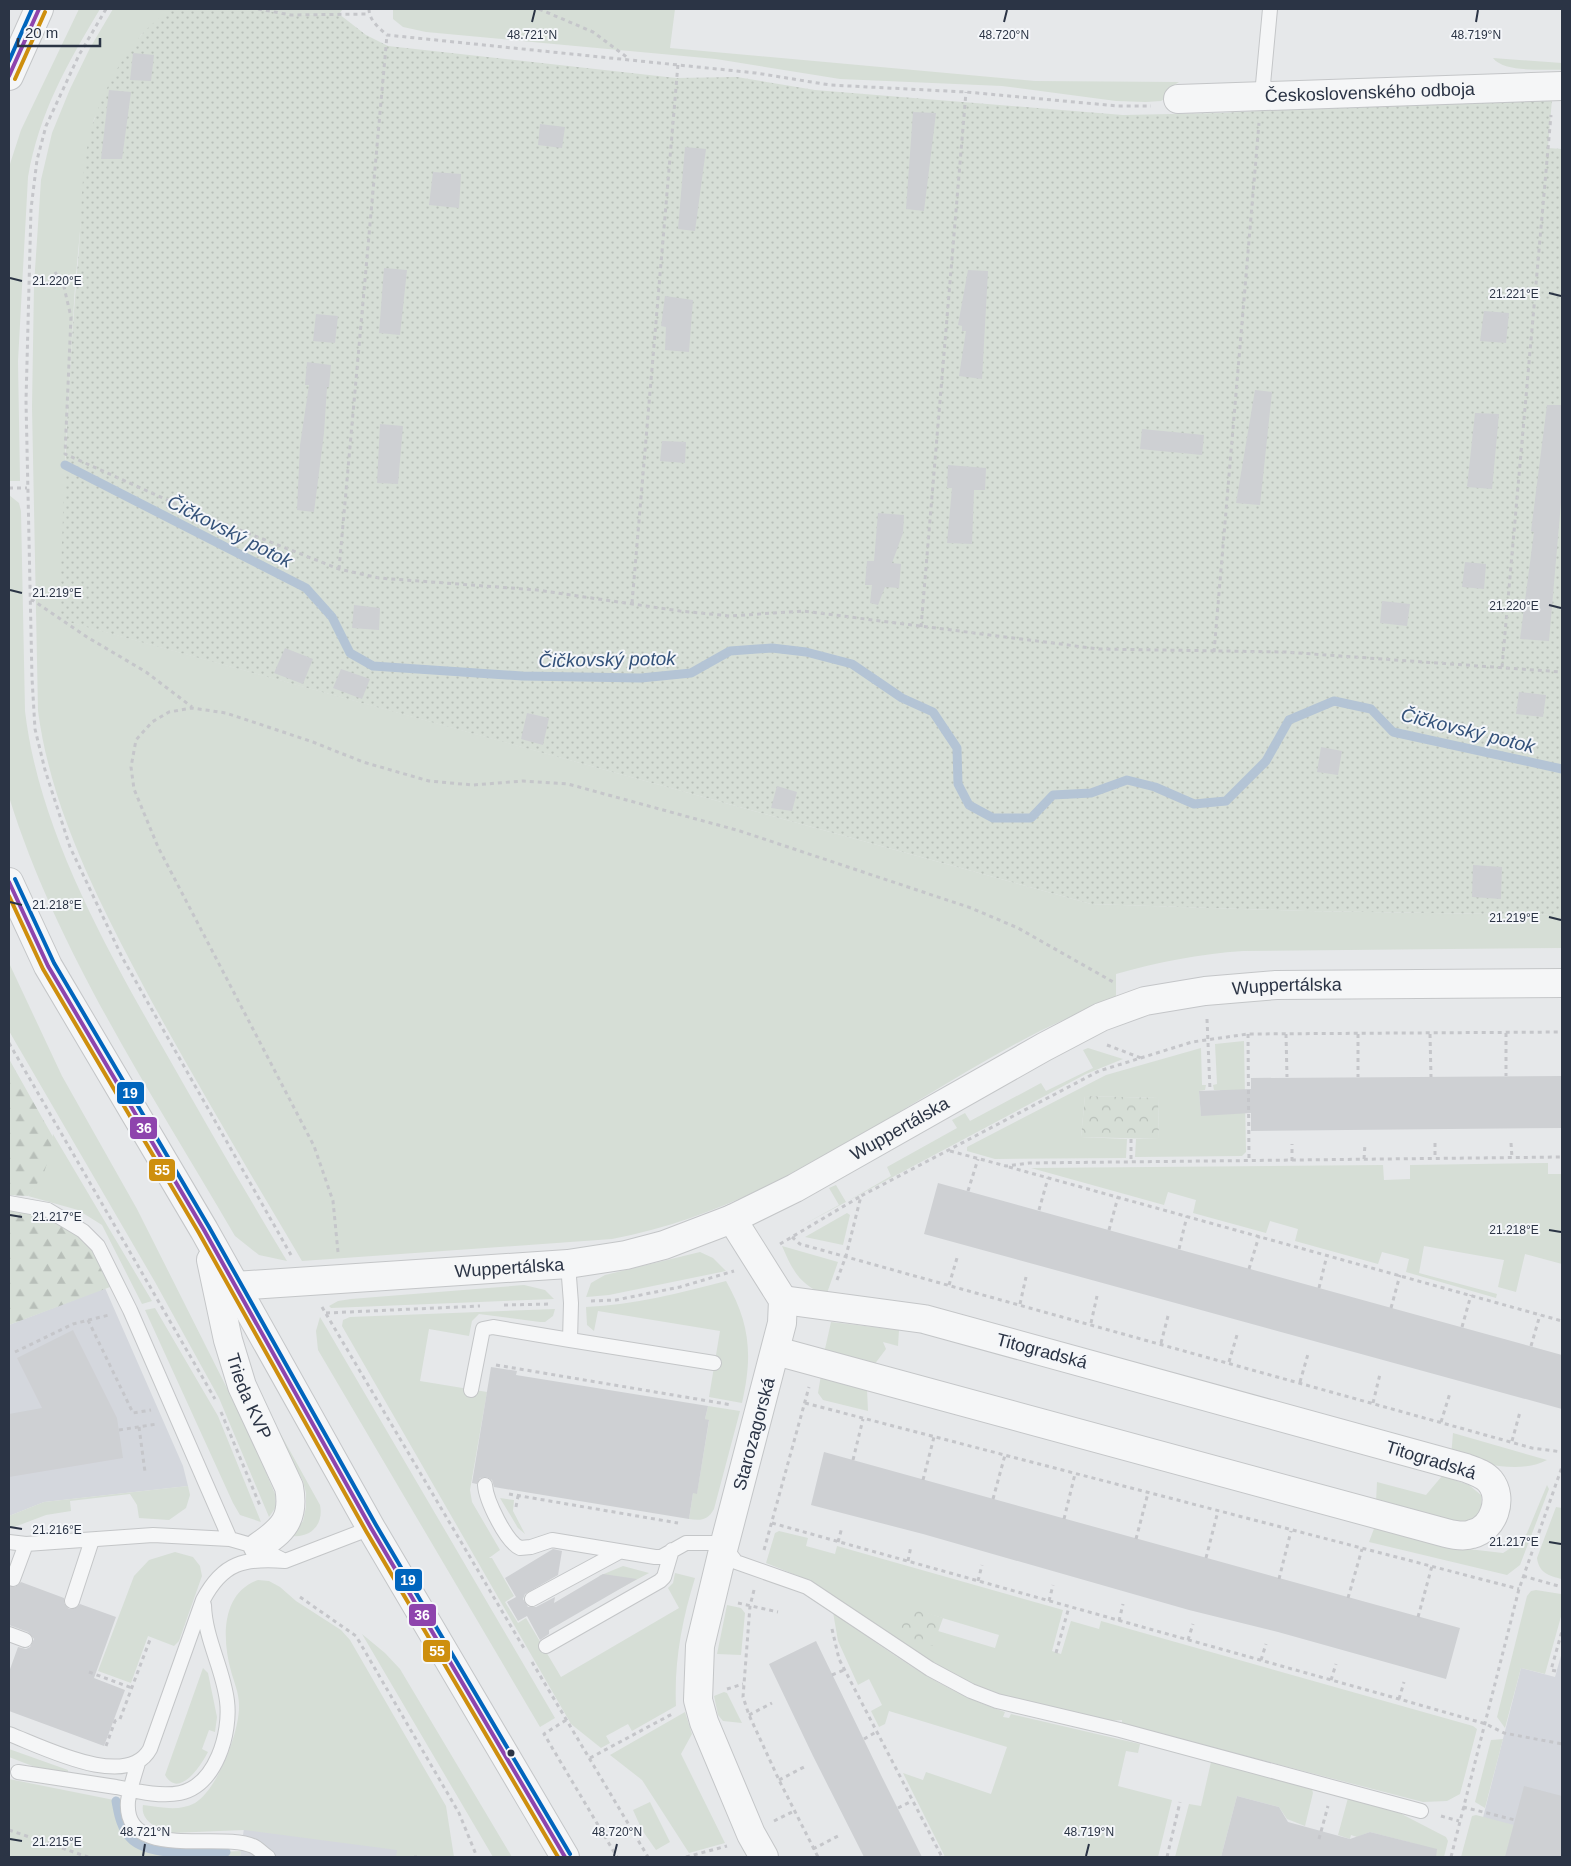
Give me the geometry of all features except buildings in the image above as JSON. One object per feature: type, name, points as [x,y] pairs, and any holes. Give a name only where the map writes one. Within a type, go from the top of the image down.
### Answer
[{"type":"street","points":[[9,76],[39,9]]},
{"type":"street","name":"Československého odboja","points":[[1178,99],[1558,86]]},
{"type":"street","name":"Trieda KVP","points":[[9,882],[48,966],[204,1230],[371,1528],[565,1857]]},
{"type":"street","name":"Wuppertálska","points":[[235,1286],[568,1264],[626,1255],[654,1247],[732,1219],[796,1188],[1044,1047],[1101,1017],[1145,1000],[1205,991],[1276,985],[1562,983]]},
{"type":"street","points":[[732,1219],[783,1300]]},
{"type":"street","name":"Trieda KVP","points":[[204,1230],[228,1340],[242,1386],[289,1487],[291,1497],[286,1523],[280,1531],[258,1547]]},
{"type":"street","name":"Titogradská","points":[[776,1351],[1458,1536],[1473,1534],[1486,1527],[1493,1517],[1497,1505],[1495,1492],[1489,1480],[1466,1468],[924,1320],[893,1314],[783,1300]]},
{"type":"street","name":"Starozagorská","points":[[764,1857],[751,1834],[698,1700],[700,1646],[724,1546],[776,1351],[782,1323],[783,1300]]},
{"type":"lane","points":[[1262,95],[1270,9]]},
{"type":"lane","points":[[9,1203],[48,1210],[83,1231],[98,1246],[130,1310],[230,1539]]},
{"type":"lane","points":[[568,1264],[571,1303],[570,1340]]},
{"type":"lane","points":[[471,1390],[481,1333],[488,1328],[714,1364]]},
{"type":"lane","points":[[485,1486],[487,1498],[515,1546],[525,1549],[552,1540],[619,1552],[661,1557],[686,1543],[717,1543],[724,1546],[736,1562],[758,1568],[807,1587],[828,1599],[930,1669],[971,1691],[997,1701],[1120,1730],[1421,1811]]},
{"type":"lane","points":[[9,1734],[85,1762],[120,1767],[138,1764],[150,1750],[203,1600],[211,1584],[227,1569],[253,1560],[284,1561],[371,1528]]},
{"type":"lane","points":[[9,1542],[26,1544],[153,1535],[230,1539],[258,1547],[284,1561]]},
{"type":"lane","points":[[72,1600],[92,1540]]},
{"type":"lane","points":[[13,1579],[26,1544]]},
{"type":"lane","points":[[546,1646],[660,1581],[664,1577],[672,1550]]},
{"type":"lane","points":[[532,1600],[619,1552]]},
{"type":"lane","points":[[18,1772],[166,1794],[189,1790],[206,1776],[220,1748],[226,1730],[227,1700],[205,1627],[203,1600]]},
{"type":"lane","points":[[9,1634],[25,1640]]},
{"type":"lane","points":[[138,1764],[130,1790],[130,1812],[134,1824],[142,1832],[154,1838],[170,1842],[216,1840],[239,1842],[254,1846],[268,1857]]},
{"type":"path","points":[[106,9],[61,90],[46,126],[37,160],[31,210],[26,401],[27,488],[32,678],[36,729],[45,770],[70,847],[122,957],[307,1282],[648,1857]]},
{"type":"path","points":[[258,9],[292,16],[369,14]]},
{"type":"path","points":[[369,9],[369,14],[387,35],[509,49],[678,64],[756,73],[830,85],[966,92],[1118,106],[1154,106],[1178,99]]},
{"type":"path","points":[[539,9],[593,32],[628,59]]},
{"type":"path","points":[[339,569],[387,35]]},
{"type":"path","points":[[632,603],[678,64]]},
{"type":"path","points":[[1502,667],[1558,86]]},
{"type":"path","points":[[921,627],[966,92]]},
{"type":"path","points":[[1214,652],[1262,95]]},
{"type":"path","points":[[55,272],[64,287],[71,317],[65,454],[194,512],[339,569],[379,578],[537,590],[632,603],[680,612],[730,616],[803,611],[1099,649],[1285,652],[1562,672]]},
{"type":"path","points":[[9,488],[27,488]]},
{"type":"path","points":[[31,598],[87,637],[146,672],[192,708]]},
{"type":"path","points":[[342,1279],[333,1201],[314,1146],[158,847],[134,789],[131,767],[136,740],[152,722],[169,712],[192,708],[226,713],[258,722],[363,762],[429,781],[473,785],[523,782],[568,784],[740,831],[971,908],[1018,928],[1145,1000]]},
{"type":"path","points":[[1205,991],[1210,1090]]},
{"type":"path","points":[[503,1306],[616,1300],[728,1275],[861,1196],[1100,1071],[1208,1039],[1248,1034],[1562,1032]]},
{"type":"path","points":[[1506,1033],[1506,1076]]},
{"type":"path","points":[[1248,1034],[1249,1161]]},
{"type":"path","points":[[1286,1034],[1287,1077]]},
{"type":"path","points":[[1358,1034],[1358,1077]]},
{"type":"path","points":[[1430,1034],[1431,1077]]},
{"type":"path","points":[[9,1043],[217,1403],[262,1510]]},
{"type":"path","points":[[1131,1139],[1131,1163]]},
{"type":"path","points":[[1435,1143],[1436,1159]]},
{"type":"path","points":[[1512,1143],[1512,1158]]},
{"type":"path","points":[[1292,1144],[1292,1161]]},
{"type":"path","points":[[1364,1159],[1365,1144]]},
{"type":"path","points":[[949,1150],[1562,1321]]},
{"type":"path","points":[[1006,1166],[1028,1163],[1562,1157]]},
{"type":"path","points":[[968,1191],[978,1159]]},
{"type":"path","points":[[1039,1210],[1048,1178]]},
{"type":"path","points":[[828,1307],[846,1256],[861,1196]]},
{"type":"path","points":[[1109,1230],[1118,1196]]},
{"type":"path","points":[[1179,1249],[1188,1216]]},
{"type":"path","points":[[1250,1269],[1259,1236]]},
{"type":"path","points":[[792,1238],[800,1244],[1091,1323],[1532,1448],[1562,1452]]},
{"type":"path","points":[[1319,1288],[1327,1255]]},
{"type":"path","points":[[949,1285],[957,1258]]},
{"type":"path","points":[[1391,1308],[1400,1275]]},
{"type":"path","points":[[1020,1304],[1026,1277]]},
{"type":"path","points":[[1462,1328],[1471,1295]]},
{"type":"path","points":[[1091,1323],[1097,1296]]},
{"type":"path","points":[[15,1352],[73,1324],[160,1303]]},
{"type":"path","points":[[326,1312],[483,1306]]},
{"type":"path","points":[[1531,1346],[1540,1315]]},
{"type":"path","points":[[1161,1343],[1168,1316]]},
{"type":"path","points":[[88,1320],[133,1413],[156,1409]]},
{"type":"path","points":[[1229,1362],[1237,1335]]},
{"type":"path","points":[[1300,1382],[1308,1354]]},
{"type":"path","points":[[817,1361],[758,1568],[750,1606],[743,1697],[749,1716],[818,1857]]},
{"type":"path","points":[[476,1362],[737,1406]]},
{"type":"path","points":[[1373,1403],[1380,1374]]},
{"type":"path","points":[[1441,1422],[1450,1393]]},
{"type":"path","points":[[805,1403],[1519,1589]]},
{"type":"path","points":[[1512,1441],[1520,1412]]},
{"type":"path","points":[[853,1460],[863,1419]]},
{"type":"path","points":[[119,1430],[150,1425]]},
{"type":"path","points":[[138,1427],[145,1472]]},
{"type":"path","points":[[923,1480],[934,1437]]},
{"type":"path","points":[[992,1499],[1005,1455]]},
{"type":"path","points":[[1451,1857],[1519,1589],[1562,1467]]},
{"type":"path","points":[[1064,1519],[1075,1474]]},
{"type":"path","points":[[503,1493],[682,1523]]},
{"type":"path","points":[[1136,1539],[1148,1493]]},
{"type":"path","points":[[516,1505],[518,1496]]},
{"type":"path","points":[[635,1515],[636,1510]]},
{"type":"path","points":[[1206,1558],[1218,1511]]},
{"type":"path","points":[[772,1523],[1399,1699],[1486,1724],[1504,1733],[1562,1744]]},
{"type":"path","points":[[838,1542],[842,1527]]},
{"type":"path","points":[[1279,1578],[1291,1531]]},
{"type":"path","points":[[908,1561],[911,1546]]},
{"type":"path","points":[[1348,1598],[1362,1549]]},
{"type":"path","points":[[978,1581],[982,1565]]},
{"type":"path","points":[[1418,1617],[1432,1566]]},
{"type":"path","points":[[1523,1576],[1562,1587]]},
{"type":"path","points":[[1049,1601],[1053,1585]]},
{"type":"path","points":[[300,1597],[356,1636],[459,1813],[477,1857]]},
{"type":"path","points":[[828,1599],[829,1618],[839,1659],[942,1857]]},
{"type":"path","points":[[1118,1620],[1123,1604]]},
{"type":"path","points":[[750,1606],[778,1612]]},
{"type":"path","points":[[1056,1652],[1069,1607]]},
{"type":"path","points":[[1188,1641],[1193,1624]]},
{"type":"path","points":[[1556,1671],[1551,1670],[1562,1630]]},
{"type":"path","points":[[111,1751],[105,1750],[115,1721],[120,1719],[151,1637]]},
{"type":"path","points":[[1261,1660],[1266,1644]]},
{"type":"path","points":[[1331,1680],[1336,1664]]},
{"type":"path","points":[[832,1675],[844,1670]]},
{"type":"path","points":[[89,1672],[132,1688]]},
{"type":"path","points":[[1399,1699],[1404,1682]]},
{"type":"path","points":[[590,1758],[698,1700],[743,1684]]},
{"type":"path","points":[[749,1716],[772,1703]]},
{"type":"path","points":[[566,1720],[544,1734],[617,1857]]},
{"type":"path","points":[[864,1739],[876,1732]]},
{"type":"path","points":[[779,1780],[804,1767]]},
{"type":"path","points":[[1319,1839],[1333,1786]]},
{"type":"path","points":[[898,1808],[912,1801]]},
{"type":"path","points":[[1167,1857],[1180,1802]]},
{"type":"path","points":[[1463,1807],[1515,1820]]},
{"type":"path","points":[[9,1830],[88,1857]]},
{"type":"path","points":[[814,1849],[838,1836]]},
{"type":"shaded area","points":[[105,1288],[183,1466],[188,1486],[44,1502],[9,1516],[9,1325]]},
{"type":"shaded area","points":[[1562,1652],[1562,1857],[1473,1857],[1521,1668],[1555,1677]]},
{"type":"shaded area","points":[[244,1828],[399,1847],[405,1857],[240,1857]]},
{"type":"green space","points":[[79,9],[100,9],[76,49],[47,110],[39,131],[28,177],[18,361],[20,481],[9,481],[9,167],[21,130]]},
{"type":"green space","points":[[113,9],[173,9],[141,35],[94,119],[87,155],[75,286],[65,454],[66,621],[1091,904],[1306,911],[1562,915],[1562,948],[1243,951],[1195,956],[1147,966],[1116,974],[1116,997],[1040,1031],[833,1151],[781,1179],[727,1204],[671,1224],[612,1239],[302,1261],[170,1035],[98,897],[67,825],[45,750],[38,711],[32,407],[34,285],[41,180],[52,133],[70,89],[90,48]]},
{"type":"green space","points":[[173,9],[258,9],[291,15],[339,14],[366,35],[388,46],[676,78],[737,77],[815,90],[1123,115],[1219,113],[1484,99],[1552,99],[1548,148],[1562,149],[1562,915],[1306,911],[1091,904],[65,621],[59,616],[67,432],[83,182],[87,148],[90,132],[101,102],[125,56],[147,29]]},
{"type":"green space","points":[[258,9],[343,9],[339,14],[291,15]]},
{"type":"green space","points":[[393,9],[675,9],[670,48],[1035,81],[1179,82],[1168,89],[1166,98],[1161,101],[1146,102],[1116,101],[1002,86],[840,79],[716,59],[426,32],[403,27],[393,19]]},
{"type":"green space","points":[[1493,58],[1562,63],[1562,70],[1515,68],[1498,63]]},
{"type":"green space","points":[[9,495],[19,503],[21,511],[25,711],[33,756],[45,801],[79,889],[122,975],[211,1133],[287,1261],[259,1255],[235,1236],[140,1077],[80,968],[53,912],[29,855],[9,797]]},
{"type":"green space","points":[[9,963],[62,1076],[137,1209],[250,1434],[275,1494],[276,1507],[269,1517],[219,1398],[155,1282],[9,1031]]},
{"type":"green space","points":[[1244,1041],[1246,1152],[1242,1156],[1135,1157],[1136,1139],[1159,1139],[1158,1098],[1085,1096],[1081,1137],[1127,1139],[1126,1158],[995,1159],[967,1151],[967,1147],[1106,1075],[1201,1048],[1202,1085],[1206,1085],[1205,1090],[1199,1091],[1201,1115],[1220,1114],[1220,1090],[1214,1090],[1213,1085],[1217,1084],[1215,1044]]},
{"type":"green space","points":[[1088,1048],[1123,1059],[1086,1074],[847,1201],[891,1176],[887,1167],[957,1128],[952,1120],[965,1113],[970,1121],[1041,1083],[1046,1091],[1093,1068],[1083,1050]]},
{"type":"green space","points":[[9,1059],[53,1137],[43,1176],[28,1196],[9,1195]]},
{"type":"green space","points":[[1085,1096],[1158,1098],[1159,1139],[1081,1137]]},
{"type":"green space","points":[[53,1134],[152,1301],[142,1304],[102,1225],[78,1210],[28,1196],[45,1167]]},
{"type":"green space","points":[[1548,1163],[1548,1174],[1562,1174],[1562,1264],[1525,1254],[1516,1292],[1498,1287],[1504,1260],[1424,1246],[1419,1273],[1497,1294],[1496,1298],[1406,1272],[1409,1259],[1382,1252],[1378,1264],[1295,1241],[1298,1229],[1270,1221],[1266,1233],[1193,1213],[1196,1200],[1168,1192],[1164,1205],[1031,1168],[1383,1165],[1384,1180],[1410,1179],[1410,1165]]},
{"type":"green space","points":[[836,1185],[846,1202],[799,1227],[839,1205],[829,1188]]},
{"type":"green space","points":[[9,1203],[27,1205],[83,1231],[118,1284],[9,1325]]},
{"type":"green space","points":[[847,1213],[850,1215],[843,1245],[805,1237]]},
{"type":"green space","points":[[782,1246],[838,1262],[826,1296],[810,1287],[798,1276]]},
{"type":"green space","points":[[700,1252],[713,1258],[726,1271],[609,1295],[586,1297],[591,1283],[605,1275]]},
{"type":"green space","points":[[726,1281],[745,1325],[747,1340],[748,1370],[742,1403],[709,1397],[720,1331],[598,1311],[594,1331],[587,1325],[586,1307],[639,1301]]},
{"type":"green space","points":[[524,1285],[545,1290],[554,1299],[331,1308],[329,1306],[338,1301],[351,1299]]},
{"type":"green space","points":[[155,1308],[218,1416],[261,1522],[240,1515],[233,1503],[145,1310]]},
{"type":"green space","points":[[555,1309],[553,1316],[545,1322],[479,1314],[472,1321],[469,1336],[429,1329],[420,1381],[487,1392],[470,1490],[472,1502],[500,1550],[489,1558],[492,1558],[514,1596],[505,1602],[518,1623],[526,1618],[561,1677],[679,1608],[668,1588],[673,1583],[675,1573],[695,1578],[680,1641],[676,1673],[676,1706],[632,1731],[628,1724],[606,1736],[610,1743],[601,1748],[571,1724],[342,1326],[343,1320],[350,1317]]},
{"type":"green space","points":[[320,1317],[555,1718],[540,1727],[318,1350],[316,1331]]},
{"type":"green space","points":[[831,1322],[899,1330],[898,1346],[883,1342],[886,1349],[874,1365],[825,1349]]},
{"type":"green space","points":[[821,1375],[867,1389],[868,1411],[823,1400],[818,1393]]},
{"type":"green space","points":[[254,1386],[320,1505],[321,1512],[318,1524],[305,1535],[292,1536],[303,1521],[306,1507],[306,1493],[303,1481],[252,1390]]},
{"type":"green space","points":[[708,1406],[740,1411],[714,1509],[704,1519],[689,1519],[693,1493],[697,1493],[709,1421],[705,1419]]},
{"type":"green space","points":[[1453,1433],[1547,1460],[1524,1467],[1512,1467],[1451,1457]]},
{"type":"green space","points":[[1442,1476],[1469,1485],[1481,1495],[1479,1513],[1473,1519],[1464,1524],[1376,1502],[1377,1482],[1426,1495]]},
{"type":"green space","points":[[1547,1485],[1549,1489],[1520,1565],[1507,1575],[1369,1542],[1375,1526],[1468,1549],[1503,1553],[1520,1542],[1527,1533]]},
{"type":"green space","points":[[188,1486],[190,1495],[186,1508],[169,1520],[139,1518],[137,1505],[130,1494],[70,1501],[71,1511],[46,1515],[9,1529],[9,1516],[44,1502]]},
{"type":"green space","points":[[500,1498],[514,1500],[513,1511],[525,1534],[518,1528]]},
{"type":"green space","points":[[1556,1507],[1562,1508],[1562,1579],[1545,1573],[1540,1567],[1537,1558]]},
{"type":"green space","points":[[779,1531],[808,1538],[806,1546],[835,1554],[837,1546],[1063,1610],[1052,1651],[1061,1654],[1071,1621],[1099,1629],[1101,1621],[1473,1726],[1477,1729],[1460,1794],[1447,1801],[1423,1802],[1122,1724],[1122,1720],[1110,1721],[1004,1696],[974,1686],[940,1667],[811,1581],[766,1563],[775,1533]],"holes":[[[909,1608],[999,1635],[995,1648],[938,1631]]]},
{"type":"green space","points":[[175,1552],[193,1557],[200,1566],[202,1576],[179,1641],[174,1646],[148,1636],[131,1683],[98,1671],[134,1576],[149,1560]]},
{"type":"green space","points":[[623,1566],[649,1573],[610,1594],[599,1576]]},
{"type":"green space","points":[[258,1580],[269,1581],[280,1587],[296,1601],[341,1630],[350,1640],[446,1806],[454,1857],[396,1857],[397,1850],[244,1830],[171,1833],[151,1824],[144,1816],[143,1805],[176,1808],[195,1803],[204,1796],[212,1785],[226,1758],[236,1729],[239,1705],[226,1645],[227,1618],[237,1595],[246,1586]]},
{"type":"green space","points":[[1531,1591],[1561,1594],[1562,1613],[1545,1674],[1521,1668],[1505,1728],[1497,1717],[1527,1596]]},
{"type":"green space","points":[[727,1605],[741,1608],[745,1613],[741,1655],[717,1654]]},
{"type":"green space","points":[[909,1607],[943,1618],[933,1646],[898,1635]]},
{"type":"green space","points":[[833,1612],[915,1669],[958,1693],[1005,1712],[1003,1717],[1009,1718],[1011,1714],[1140,1744],[1138,1753],[1126,1751],[1118,1786],[1172,1800],[1158,1857],[945,1857],[903,1773],[923,1780],[926,1772],[991,1794],[1007,1747],[889,1711],[885,1724],[879,1727],[871,1711],[882,1705],[869,1679],[858,1685],[838,1641]]},
{"type":"green space","points":[[362,1634],[385,1653],[400,1669],[512,1857],[493,1857]]},
{"type":"green space","points":[[203,1668],[208,1673],[217,1717],[215,1732],[209,1730],[202,1749],[208,1752],[201,1764],[190,1777],[177,1784],[171,1782],[165,1775]]},
{"type":"green space","points":[[724,1692],[727,1693],[742,1723],[723,1721],[718,1715],[714,1696]]},
{"type":"green space","points":[[685,1712],[692,1734],[681,1754],[725,1843],[689,1853],[642,1780],[610,1755]]},
{"type":"green space","points":[[1503,1739],[1485,1808],[1475,1802],[1491,1740]]},
{"type":"green space","points":[[9,1749],[68,1770],[68,1772],[35,1767],[9,1757]]},
{"type":"green space","points":[[1211,1762],[1312,1789],[1313,1793],[1305,1826],[1287,1819],[1279,1807],[1237,1796],[1221,1857],[1175,1857],[1189,1804],[1201,1806]]},
{"type":"green space","points":[[9,1779],[114,1800],[119,1824],[125,1837],[135,1845],[148,1851],[163,1854],[196,1854],[241,1851],[240,1857],[9,1857]]},
{"type":"green space","points":[[1348,1798],[1390,1808],[1446,1837],[1448,1841],[1444,1857],[1408,1857],[1412,1843],[1370,1832],[1357,1837],[1351,1835],[1350,1839],[1338,1835]]},
{"type":"green space","points":[[650,1802],[670,1842],[656,1850],[642,1830],[633,1810]]},
{"type":"green space","points":[[1476,1815],[1514,1825],[1505,1857],[1461,1857],[1472,1816]]},
{"type":"waterway","name":"Čičkovský potok","points":[[65,465],[306,588],[332,617],[350,653],[373,666],[522,676],[641,678],[691,673],[730,651],[772,648],[806,652],[852,664],[902,698],[933,712],[957,748],[958,784],[969,805],[993,818],[1031,818],[1053,795],[1091,793],[1127,780],[1155,787],[1194,804],[1226,801],[1266,761],[1289,720],[1334,701],[1371,709],[1393,732],[1562,769]]},
{"type":"waterway","points":[[116,1801],[121,1822],[127,1834],[135,1842],[158,1851],[187,1853],[226,1852]]},
{"type":"transit line","name":"19","points":[[9,61],[32,9]]},
{"type":"transit line","name":"36","points":[[9,76],[39,9]]},
{"type":"transit line","name":"55","points":[[15,79],[45,12]]},
{"type":"transit line","name":"19","points":[[15,879],[54,963],[209,1227],[376,1525],[570,1854]]},
{"type":"transit line","name":"36","points":[[9,882],[48,966],[204,1230],[371,1528],[565,1857]]},
{"type":"transit line","name":"55","points":[[9,896],[43,969],[199,1233],[366,1531],[558,1857]]}]
